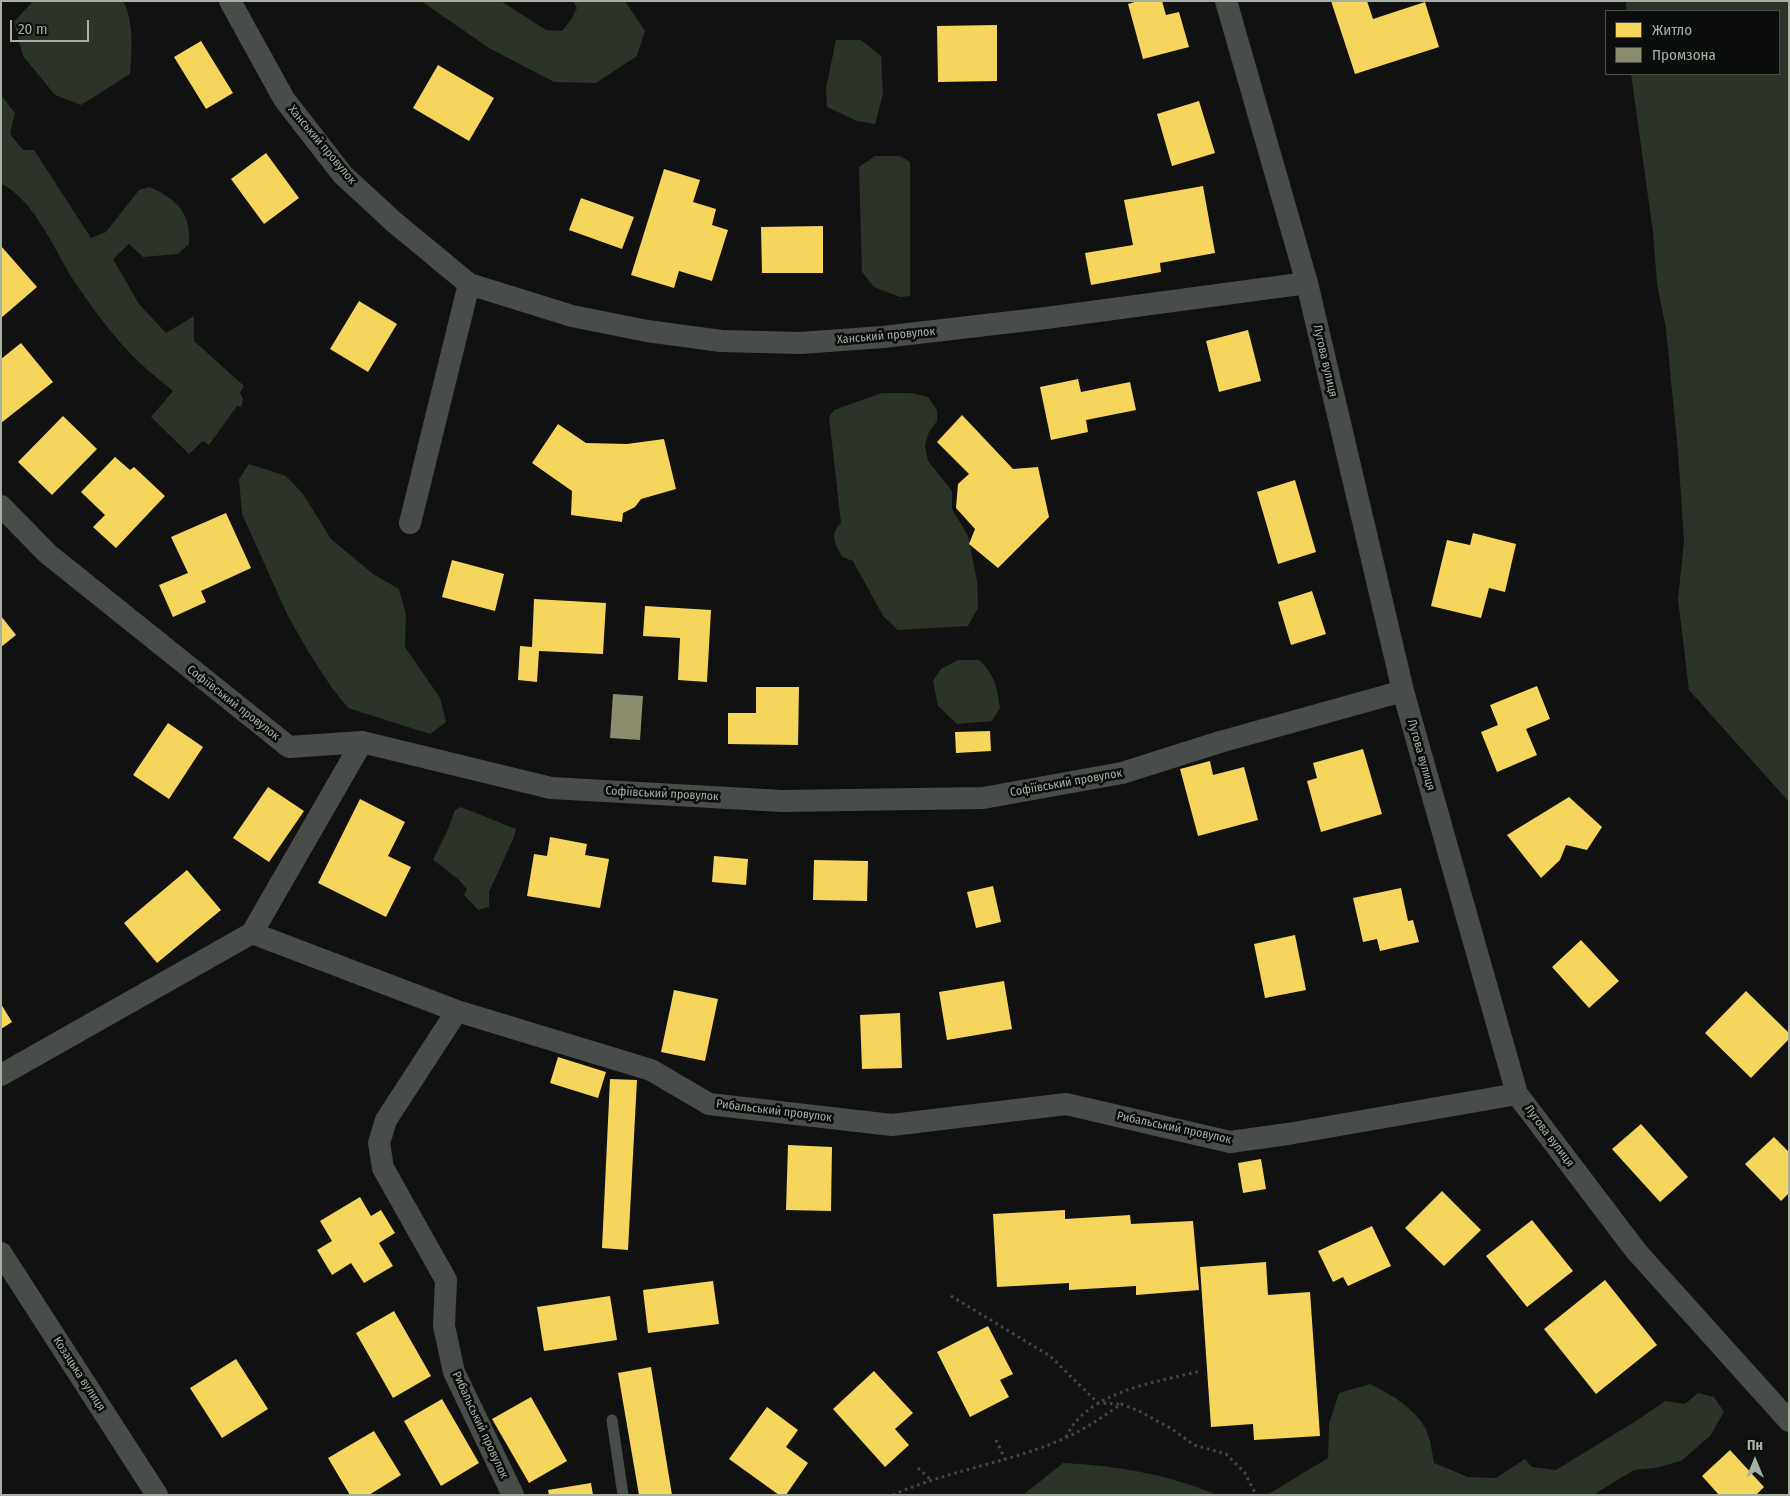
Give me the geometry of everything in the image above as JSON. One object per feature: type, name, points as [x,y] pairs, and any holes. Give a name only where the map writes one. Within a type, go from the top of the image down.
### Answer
[{"type":"street","name":"Ханський провулок","points":[[230,1],[284,99],[343,175],[394,222],[468,284],[572,316],[647,331],[721,341],[800,343],[883,337],[1046,318],[1307,283]]},
{"type":"street","name":"Лугова вулиця","points":[[1226,1],[1307,283],[1403,691],[1517,1094],[1636,1250],[1789,1421]]},
{"type":"street","points":[[410,523],[468,284]]},
{"type":"street","name":"Софіївський провулок","points":[[1,506],[48,554],[289,747],[362,742],[552,788],[782,801],[983,798],[1122,773],[1220,742],[1403,691]]},
{"type":"street","points":[[1,1075],[252,933],[362,742]]},
{"type":"street","points":[[252,933],[457,1011]]},
{"type":"street","name":"Рибальський провулок","points":[[513,1495],[454,1372],[444,1326],[446,1280],[383,1168],[379,1143],[386,1120],[457,1011],[651,1070],[708,1104],[892,1125],[1066,1104],[1230,1142],[1288,1134],[1517,1094]]},
{"type":"street","name":"Козацька вулиця","points":[[1,1253],[156,1495]]},
{"type":"lane","points":[[612,1420],[623,1495]]},
{"type":"path","points":[[951,1296],[1050,1356],[1098,1403],[1121,1404],[1139,1411],[1172,1429],[1194,1445],[1226,1454],[1244,1473],[1256,1495]]},
{"type":"path","points":[[1065,1438],[1071,1425],[1098,1403],[1127,1389],[1202,1370]]},
{"type":"path","points":[[893,1495],[919,1484],[1005,1459],[1065,1438],[1096,1422],[1121,1404]]},
{"type":"path","points":[[996,1440],[1005,1459]]},
{"type":"path","points":[[918,1468],[932,1481]]},
{"type":"shaded area","points":[[33,1],[123,1],[131,27],[130,74],[81,105],[55,95],[23,56],[14,22]]},
{"type":"shaded area","points":[[421,1],[501,1],[546,30],[562,31],[571,20],[577,8],[573,1],[625,1],[645,31],[637,56],[596,83],[554,82],[489,48]]},
{"type":"shaded area","points":[[1626,1],[1789,1],[1789,802],[1689,690],[1678,599],[1684,541],[1678,452],[1666,329],[1657,284],[1653,232],[1631,75],[1780,75],[1780,10],[1626,10]]},
{"type":"shaded area","points":[[836,40],[861,40],[881,56],[883,94],[875,124],[857,121],[827,107],[826,88]]},
{"type":"shaded area","points":[[1,95],[15,113],[10,134],[23,150],[34,150],[91,238],[106,232],[139,190],[150,187],[175,202],[185,215],[188,223],[189,244],[178,254],[143,257],[129,244],[113,259],[139,304],[166,333],[194,316],[194,341],[244,386],[240,393],[243,399],[241,407],[237,406],[209,445],[203,441],[189,454],[151,417],[173,391],[141,364],[115,337],[78,287],[36,216],[14,192],[1,183]]},
{"type":"shaded area","points":[[875,156],[900,156],[910,162],[910,296],[900,297],[874,287],[862,272],[859,167]]},
{"type":"shaded area","points":[[882,393],[911,393],[928,397],[937,410],[937,421],[929,432],[925,445],[928,461],[952,491],[952,509],[968,536],[977,581],[978,608],[968,626],[898,630],[883,616],[853,561],[842,557],[835,543],[835,531],[841,523],[829,417],[834,410]]},
{"type":"shaded area","points":[[249,464],[286,476],[303,494],[331,539],[373,574],[399,589],[406,614],[405,647],[440,698],[446,722],[430,734],[348,708],[332,688],[288,616],[242,514],[239,479]]},
{"type":"shaded area","points":[[958,660],[979,660],[992,676],[1000,708],[992,721],[957,724],[938,706],[933,681],[941,669]]},
{"type":"shaded area","points":[[461,807],[516,829],[489,892],[489,907],[478,910],[464,895],[467,889],[457,878],[433,860],[455,810]]},
{"type":"shaded area","points":[[1370,1384],[1395,1398],[1411,1410],[1423,1424],[1430,1443],[1434,1463],[1468,1477],[1496,1478],[1525,1459],[1532,1467],[1556,1470],[1665,1401],[1685,1404],[1698,1393],[1714,1397],[1724,1412],[1710,1436],[1681,1461],[1655,1468],[1634,1470],[1593,1495],[1267,1495],[1328,1458],[1329,1424],[1339,1393]]},
{"type":"shaded area","points":[[1063,1463],[1103,1466],[1142,1472],[1181,1482],[1218,1495],[1023,1495]]},
{"type":"building: Житло","points":[[1138,1],[1162,1],[1166,15],[1179,12],[1189,47],[1143,59],[1128,4]]},
{"type":"building: Житло","points":[[1331,1],[1367,1],[1373,19],[1425,2],[1439,47],[1355,74]]},
{"type":"building: Житло","points":[[997,25],[997,81],[938,82],[937,26]]},
{"type":"building: Житло","points":[[201,41],[233,93],[206,109],[174,57]]},
{"type":"building: Житло","points":[[438,65],[494,98],[469,141],[413,108]]},
{"type":"building: Житло","points":[[1199,101],[1215,153],[1172,166],[1157,114]]},
{"type":"building: Житло","points":[[266,153],[299,198],[264,224],[231,179]]},
{"type":"building: Житло","points":[[664,169],[700,180],[693,202],[716,209],[712,225],[728,230],[712,281],[679,271],[674,288],[631,275]]},
{"type":"building: Житло","points":[[1203,186],[1215,253],[1160,263],[1161,272],[1091,285],[1085,253],[1133,245],[1124,200]]},
{"type":"building: Житло","points":[[581,198],[634,217],[622,249],[569,230]]},
{"type":"building: Житло","points":[[823,226],[823,273],[762,273],[761,227]]},
{"type":"building: Житло","points":[[1,246],[37,287],[1,318]]},
{"type":"building: Житло","points":[[359,301],[397,324],[368,372],[330,349]]},
{"type":"building: Житло","points":[[1248,330],[1261,381],[1219,392],[1206,341]]},
{"type":"building: Житло","points":[[21,343],[53,382],[1,423],[1,359]]},
{"type":"building: Житло","points":[[1078,379],[1081,392],[1130,382],[1136,410],[1086,420],[1088,432],[1051,440],[1040,387]]},
{"type":"building: Житло","points":[[962,415],[1013,469],[1038,467],[1049,517],[998,568],[969,544],[975,529],[956,508],[958,484],[969,474],[937,442]]},
{"type":"building: Житло","points":[[63,416],[97,449],[52,495],[18,462]]},
{"type":"building: Житло","points":[[558,424],[586,443],[627,444],[664,439],[676,489],[641,499],[635,507],[623,513],[622,522],[571,515],[572,491],[532,463]]},
{"type":"building: Житло","points":[[115,457],[130,470],[134,467],[165,496],[116,548],[93,527],[105,515],[81,492]]},
{"type":"building: Житло","points":[[1295,480],[1316,552],[1278,564],[1257,492]]},
{"type":"building: Житло","points":[[226,513],[251,568],[201,591],[206,602],[173,617],[159,585],[188,573],[171,537]]},
{"type":"building: Житло","points":[[1473,533],[1516,544],[1505,592],[1489,588],[1481,618],[1431,606],[1447,540],[1470,545]]},
{"type":"building: Житло","points":[[452,560],[504,574],[495,611],[442,597]]},
{"type":"building: Житло","points":[[1312,591],[1326,634],[1291,645],[1278,602]]},
{"type":"building: Житло","points":[[534,599],[606,603],[603,654],[539,651],[537,682],[518,680],[520,646],[532,647]]},
{"type":"building: Житло","points":[[645,606],[711,610],[707,682],[678,680],[680,638],[643,636]]},
{"type":"building: Житло","points":[[1,616],[16,635],[1,647]]},
{"type":"building: Житло","points":[[1537,686],[1550,719],[1526,729],[1537,755],[1497,772],[1481,732],[1498,725],[1490,705]]},
{"type":"building: Житло","points":[[756,687],[799,687],[798,745],[728,744],[728,713],[756,713]]},
{"type":"building: Житло","points":[[168,723],[203,747],[169,799],[133,775]]},
{"type":"building: Житло","points":[[990,731],[991,751],[956,753],[955,732]]},
{"type":"building: Житло","points":[[1363,749],[1382,814],[1321,832],[1307,781],[1317,778],[1313,763]]},
{"type":"building: Житло","points":[[1210,761],[1213,775],[1244,767],[1258,820],[1198,836],[1180,769]]},
{"type":"building: Житло","points":[[268,787],[304,811],[269,862],[233,838]]},
{"type":"building: Житло","points":[[1569,797],[1602,827],[1587,850],[1566,845],[1560,860],[1541,878],[1507,835]]},
{"type":"building: Житло","points":[[360,799],[405,822],[388,856],[411,867],[386,917],[318,883]]},
{"type":"building: Житло","points":[[550,837],[587,844],[585,855],[609,859],[600,908],[527,896],[534,854],[547,856]]},
{"type":"building: Житло","points":[[714,856],[748,859],[746,885],[712,882]]},
{"type":"building: Житло","points":[[814,860],[868,861],[867,901],[813,900]]},
{"type":"building: Житло","points":[[187,870],[221,910],[157,963],[124,923]]},
{"type":"building: Житло","points":[[993,886],[1001,922],[976,928],[967,892]]},
{"type":"building: Житло","points":[[1401,888],[1408,921],[1413,920],[1419,942],[1380,951],[1377,939],[1363,942],[1353,898]]},
{"type":"building: Житло","points":[[1295,935],[1306,990],[1265,998],[1254,944]]},
{"type":"building: Житло","points":[[1581,940],[1619,981],[1589,1008],[1552,967]]},
{"type":"building: Житло","points":[[1004,981],[1012,1029],[947,1040],[939,992]]},
{"type":"building: Житло","points":[[674,990],[718,999],[705,1061],[661,1052]]},
{"type":"building: Житло","points":[[1746,991],[1789,1033],[1789,1039],[1751,1078],[1705,1033]]},
{"type":"building: Житло","points":[[1,1004],[12,1022],[1,1029]]},
{"type":"building: Житло","points":[[900,1013],[902,1068],[862,1069],[860,1015]]},
{"type":"building: Житло","points":[[558,1057],[606,1072],[598,1098],[550,1083]]},
{"type":"building: Житло","points":[[610,1079],[637,1080],[628,1250],[602,1248]]},
{"type":"building: Житло","points":[[1641,1124],[1688,1177],[1660,1202],[1612,1149]]},
{"type":"building: Житло","points":[[1774,1137],[1789,1152],[1789,1193],[1781,1201],[1745,1164]]},
{"type":"building: Житло","points":[[788,1145],[832,1147],[831,1211],[786,1210]]},
{"type":"building: Житло","points":[[1261,1159],[1266,1189],[1243,1193],[1238,1163]]},
{"type":"building: Житло","points":[[1442,1191],[1481,1230],[1444,1266],[1405,1228]]},
{"type":"building: Житло","points":[[360,1197],[371,1216],[381,1210],[395,1233],[379,1243],[393,1266],[364,1283],[351,1263],[332,1275],[317,1250],[332,1241],[320,1221]]},
{"type":"building: Житло","points":[[1065,1210],[1065,1219],[1130,1215],[1131,1224],[1193,1221],[1199,1290],[1136,1295],[1136,1286],[1069,1290],[1069,1283],[997,1287],[993,1214]]},
{"type":"building: Житло","points":[[1532,1220],[1573,1271],[1527,1307],[1486,1256]]},
{"type":"building: Житло","points":[[1372,1226],[1391,1266],[1348,1286],[1343,1277],[1333,1282],[1318,1251]]},
{"type":"building: Житло","points":[[1266,1262],[1268,1295],[1310,1292],[1320,1436],[1254,1440],[1253,1424],[1211,1427],[1200,1267]]},
{"type":"building: Житло","points":[[1605,1280],[1657,1345],[1596,1394],[1544,1329]]},
{"type":"building: Житло","points":[[713,1281],[719,1324],[648,1333],[643,1290]]},
{"type":"building: Житло","points":[[610,1296],[617,1340],[544,1351],[537,1307]]},
{"type":"building: Житло","points":[[394,1311],[431,1376],[393,1398],[356,1333]]},
{"type":"building: Житло","points":[[988,1326],[1013,1374],[1000,1380],[1009,1397],[970,1417],[937,1352]]},
{"type":"building: Житло","points":[[236,1359],[268,1409],[222,1438],[190,1388]]},
{"type":"building: Житло","points":[[651,1367],[672,1495],[639,1495],[618,1373]]},
{"type":"building: Житло","points":[[874,1371],[913,1413],[895,1429],[909,1445],[885,1467],[833,1409]]},
{"type":"building: Житло","points":[[531,1397],[567,1461],[529,1483],[492,1419]]},
{"type":"building: Житло","points":[[442,1399],[479,1463],[441,1486],[404,1421]]},
{"type":"building: Житло","points":[[767,1407],[798,1430],[786,1447],[808,1463],[786,1495],[779,1495],[729,1459]]},
{"type":"building: Житло","points":[[374,1431],[401,1475],[369,1495],[350,1495],[328,1458]]},
{"type":"building: Житло","points":[[1730,1450],[1764,1487],[1756,1495],[1719,1495],[1702,1476]]},
{"type":"building: Житло","points":[[591,1483],[593,1495],[549,1495],[548,1490]]},
{"type":"building: Промзона","points":[[613,694],[643,696],[640,740],[610,738]]}]
